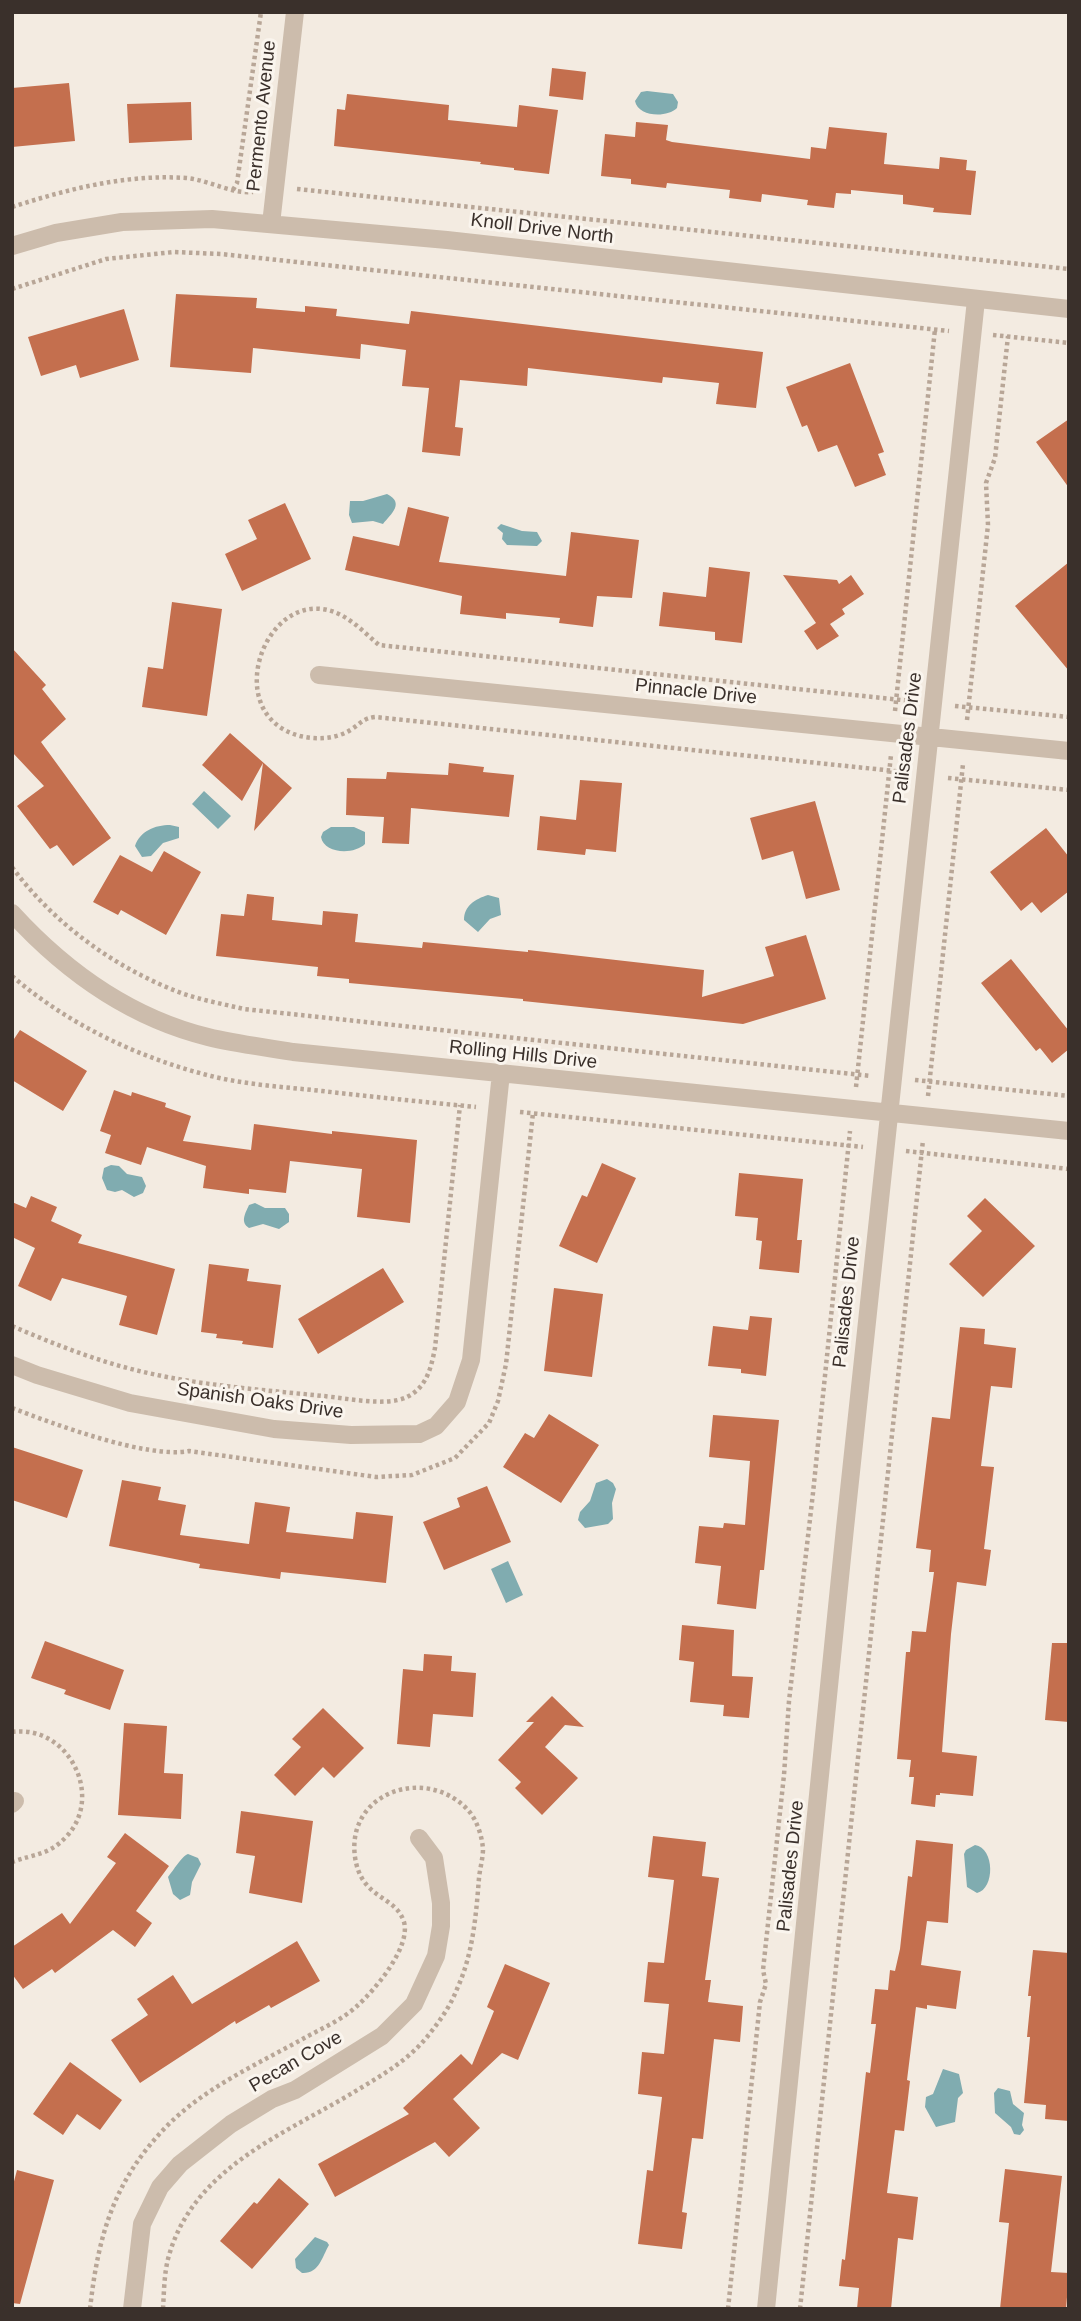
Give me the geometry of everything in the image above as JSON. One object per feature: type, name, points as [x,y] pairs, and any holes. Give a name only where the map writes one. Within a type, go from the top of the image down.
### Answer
[{"type":"street","name":"Permento Avenue","points":[[271,224],[295,12]]},
{"type":"street","name":"Knoll Drive North","points":[[12,246],[56,233],[122,222],[212,219],[447,240],[1069,309]]},
{"type":"street","name":"Palisades Drive","points":[[766,2309],[884,1149],[976,300]]},
{"type":"street","name":"Pinnacle Drive","points":[[319,675],[1069,751]]},
{"type":"street","name":"Rolling Hills Drive","points":[[12,913],[59,960],[90,984],[124,1004],[171,1026],[208,1037],[293,1052],[1069,1131]]},
{"type":"street","name":"Spanish Oaks Drive","points":[[12,1365],[130,1404],[274,1429],[351,1435],[419,1434],[436,1426],[457,1402],[471,1360],[501,1073]]},
{"type":"street","name":"Pecan Cove","points":[[132,2309],[142,2224],[160,2188],[180,2164],[231,2124],[272,2099],[295,2090],[382,2036],[414,2004],[436,1956],[441,1926],[441,1903],[434,1858],[419,1838]]},
{"type":"path","points":[[233,190],[237,183],[261,12]]},
{"type":"path","points":[[12,207],[55,193],[103,183],[156,177],[189,178],[241,193],[297,189],[1069,269]]},
{"type":"path","points":[[12,289],[106,260],[174,252],[198,253],[1069,342]]},
{"type":"path","points":[[728,2309],[760,2002],[766,1984],[763,1970],[784,1775],[789,1701],[935,329]]},
{"type":"path","points":[[800,2309],[988,525],[986,484],[995,458],[1007,336]]},
{"type":"path","points":[[12,867],[44,905],[78,935],[118,963],[181,993],[244,1009],[1069,1096]]},
{"type":"path","points":[[12,976],[70,1017],[115,1043],[163,1063],[213,1077],[287,1088],[1069,1168]]},
{"type":"path","points":[[12,1326],[104,1361],[148,1373],[271,1391],[388,1401],[405,1398],[418,1390],[428,1376],[435,1348],[460,1105]]},
{"type":"path","points":[[12,1408],[115,1442],[176,1454],[189,1451],[285,1462],[376,1477],[412,1475],[455,1458],[489,1423],[498,1401],[506,1364],[533,1113]]},
{"type":"path","points":[[12,1732],[22,1730],[44,1736],[62,1748],[75,1764],[82,1799],[78,1818],[68,1836],[36,1857],[12,1862]]},
{"type":"path","points":[[90,2309],[95,2266],[109,2213],[126,2176],[166,2126],[200,2099],[358,2006],[397,1957],[404,1944],[406,1930],[403,1917],[398,1909],[369,1889],[358,1870],[355,1853],[356,1830],[364,1814],[377,1800],[392,1792],[411,1787],[432,1788],[453,1798],[470,1812],[480,1831],[483,1851],[472,1941],[458,1989],[442,2020],[398,2066],[262,2145],[212,2182],[191,2206],[178,2232],[168,2261],[163,2309]]},
{"type":"water","points":[[641,92],[673,94],[678,102],[677,108],[660,114],[641,110],[635,101]]},
{"type":"water","points":[[387,494],[396,505],[383,524],[373,521],[352,523],[349,515],[350,501],[363,501]]},
{"type":"water","points":[[501,524],[522,531],[537,532],[542,541],[537,546],[507,545],[502,539],[503,533],[497,528]]},
{"type":"water","points":[[204,791],[231,816],[218,829],[192,804]]},
{"type":"water","points":[[159,826],[179,827],[179,838],[163,843],[151,856],[142,857],[135,846],[140,836]]},
{"type":"water","points":[[331,827],[354,827],[365,832],[365,844],[354,850],[333,850],[323,843],[321,837],[323,832]]},
{"type":"water","points":[[488,895],[499,898],[501,915],[490,919],[478,932],[464,920],[464,915],[471,904]]},
{"type":"water","points":[[119,1166],[127,1174],[142,1177],[146,1186],[143,1193],[134,1197],[122,1190],[107,1190],[102,1178],[104,1168]]},
{"type":"water","points":[[255,1203],[265,1208],[285,1208],[289,1214],[289,1222],[279,1229],[263,1224],[249,1228],[244,1218],[249,1205]]},
{"type":"water","points":[[607,1479],[616,1489],[612,1503],[613,1519],[608,1524],[585,1528],[578,1520],[580,1512],[590,1501],[596,1483]]},
{"type":"water","points":[[508,1561],[523,1595],[506,1603],[491,1569]]},
{"type":"water","points":[[975,1845],[986,1853],[990,1869],[987,1884],[977,1893],[967,1887],[964,1854]]},
{"type":"water","points":[[188,1854],[198,1858],[201,1864],[192,1882],[190,1895],[180,1900],[173,1894],[168,1877]]},
{"type":"water","points":[[943,2069],[959,2074],[963,2093],[958,2098],[955,2122],[936,2127],[925,2107],[926,2097],[933,2094]]},
{"type":"water","points":[[998,2088],[1010,2091],[1013,2104],[1024,2113],[1024,2130],[1020,2135],[1014,2134],[1011,2127],[995,2113],[994,2093]]},
{"type":"water","points":[[315,2237],[329,2245],[316,2268],[302,2273],[296,2268],[295,2259]]},
{"type":"building","points":[[552,68],[586,72],[583,100],[549,96]]},
{"type":"building","points":[[69,83],[75,141],[12,147],[12,88]]},
{"type":"building","points":[[347,94],[449,105],[448,120],[517,127],[519,105],[558,110],[549,174],[480,164],[481,162],[334,146],[337,109],[345,110]]},
{"type":"building","points":[[191,102],[192,140],[129,143],[127,104]]},
{"type":"building","points":[[636,122],[668,125],[666,140],[672,142],[810,159],[811,147],[826,149],[829,127],[887,133],[884,164],[939,169],[940,157],[967,160],[966,170],[976,171],[971,215],[933,212],[934,208],[903,204],[903,195],[851,190],[851,194],[836,193],[834,208],[807,205],[808,200],[762,194],[761,202],[729,198],[730,190],[667,183],[666,188],[631,184],[631,179],[601,176],[605,134],[635,137]]},
{"type":"building","points":[[176,294],[257,298],[256,308],[305,312],[305,306],[337,309],[336,316],[409,324],[411,311],[763,352],[756,408],[716,404],[719,383],[663,377],[662,383],[528,368],[527,386],[460,380],[455,427],[463,428],[460,456],[422,452],[429,388],[402,386],[406,350],[361,344],[360,359],[253,348],[251,373],[170,367]]},
{"type":"building","points":[[124,309],[139,360],[80,378],[76,365],[41,376],[28,337]]},
{"type":"building","points":[[850,363],[884,452],[878,454],[886,475],[855,487],[837,445],[818,452],[807,425],[802,427],[786,387]]},
{"type":"building","points":[[1069,419],[1069,488],[1036,442]]},
{"type":"building","points":[[285,503],[311,559],[242,591],[225,554],[257,539],[248,520]]},
{"type":"building","points":[[408,507],[449,517],[439,562],[566,576],[571,532],[639,540],[632,598],[597,596],[593,627],[559,623],[560,618],[506,613],[506,619],[460,614],[462,596],[345,570],[353,536],[399,546]]},
{"type":"building","points":[[1069,562],[1069,671],[1015,606]]},
{"type":"building","points":[[709,567],[750,572],[742,643],[715,640],[715,632],[659,626],[663,592],[706,597]]},
{"type":"building","points":[[783,575],[837,580],[839,584],[851,575],[864,594],[842,609],[845,614],[830,624],[839,636],[817,650],[804,631],[816,623]]},
{"type":"building","points":[[172,602],[222,609],[207,716],[142,707],[148,667],[163,669]]},
{"type":"building","points":[[12,648],[46,685],[42,689],[66,719],[41,742],[111,838],[73,866],[57,845],[50,849],[17,806],[44,786],[12,752]]},
{"type":"building","points":[[230,733],[292,788],[254,831],[263,763],[242,801],[202,765]]},
{"type":"building","points":[[449,763],[484,767],[483,772],[514,775],[509,817],[411,808],[409,844],[382,843],[384,817],[346,815],[347,778],[386,779],[387,772],[448,775]]},
{"type":"building","points":[[580,780],[622,783],[616,852],[586,849],[585,855],[537,850],[540,816],[576,820]]},
{"type":"building","points":[[815,801],[840,890],[806,899],[793,851],[762,860],[750,818]]},
{"type":"building","points":[[1046,828],[1069,857],[1069,891],[1041,913],[1032,902],[1021,911],[990,872]]},
{"type":"building","points":[[164,851],[201,872],[166,935],[121,910],[118,915],[93,902],[120,855],[152,872]]},
{"type":"building","points":[[247,894],[274,897],[272,920],[322,925],[323,911],[358,914],[355,942],[422,948],[423,942],[528,950],[704,970],[702,997],[774,976],[765,947],[806,935],[826,999],[743,1024],[349,983],[349,979],[317,976],[318,967],[216,956],[221,914],[244,916]]},
{"type":"building","points":[[1011,959],[1069,1031],[1069,1049],[1052,1063],[1040,1048],[1036,1051],[981,983]]},
{"type":"building","points":[[20,1030],[87,1071],[63,1111],[12,1080],[12,1042]]},
{"type":"building","points":[[114,1090],[131,1096],[132,1092],[166,1103],[165,1107],[191,1116],[183,1141],[251,1150],[254,1124],[332,1134],[332,1131],[417,1140],[410,1223],[357,1217],[362,1169],[290,1161],[286,1193],[249,1189],[249,1194],[203,1188],[206,1166],[147,1147],[141,1165],[105,1153],[111,1135],[100,1131]]},
{"type":"building","points":[[602,1163],[636,1178],[597,1263],[559,1246],[582,1195],[587,1197]]},
{"type":"building","points":[[739,1173],[803,1179],[797,1240],[802,1240],[799,1273],[759,1269],[762,1241],[756,1240],[758,1218],[735,1216]]},
{"type":"building","points":[[31,1196],[57,1207],[51,1221],[82,1235],[78,1243],[175,1269],[157,1335],[119,1325],[127,1296],[62,1278],[51,1301],[18,1286],[35,1248],[12,1237],[12,1202],[26,1208]]},
{"type":"building","points":[[985,1198],[1035,1246],[983,1297],[949,1264],[982,1231],[967,1216]]},
{"type":"building","points":[[209,1264],[249,1269],[247,1281],[281,1285],[273,1348],[242,1344],[243,1341],[216,1338],[217,1334],[201,1332]]},
{"type":"building","points":[[383,1268],[404,1302],[318,1354],[298,1319]]},
{"type":"building","points":[[554,1288],[603,1294],[592,1377],[544,1371]]},
{"type":"building","points":[[750,1316],[772,1318],[766,1376],[741,1373],[741,1369],[708,1366],[713,1326],[748,1330]]},
{"type":"building","points":[[960,1327],[985,1329],[984,1344],[1016,1348],[1012,1388],[991,1386],[981,1466],[994,1467],[984,1549],[991,1550],[986,1586],[957,1582],[951,1634],[942,1752],[977,1756],[973,1796],[940,1793],[936,1795],[935,1807],[911,1804],[914,1777],[909,1777],[911,1760],[897,1759],[906,1652],[910,1652],[912,1631],[926,1632],[934,1572],[929,1572],[931,1550],[916,1548],[932,1417],[950,1419]]},
{"type":"building","points":[[549,1414],[599,1445],[561,1503],[503,1467],[525,1433],[534,1438]]},
{"type":"building","points":[[713,1415],[779,1420],[764,1570],[760,1570],[756,1609],[717,1604],[721,1566],[695,1563],[699,1526],[723,1528],[724,1523],[745,1525],[750,1461],[709,1457]]},
{"type":"building","points":[[12,1447],[83,1470],[67,1518],[12,1500]]},
{"type":"building","points":[[122,1480],[161,1487],[158,1500],[186,1505],[180,1535],[249,1544],[255,1502],[290,1507],[286,1532],[353,1539],[356,1512],[393,1516],[386,1583],[281,1572],[280,1579],[199,1568],[200,1564],[109,1546]]},
{"type":"building","points":[[487,1486],[511,1542],[444,1570],[423,1522],[460,1507],[457,1498]]},
{"type":"building","points":[[682,1625],[734,1630],[732,1676],[753,1677],[749,1718],[723,1716],[724,1705],[690,1702],[694,1662],[679,1660]]},
{"type":"building","points":[[45,1641],[124,1670],[110,1710],[64,1694],[66,1690],[31,1678]]},
{"type":"building","points":[[1052,1643],[1069,1643],[1069,1722],[1045,1720]]},
{"type":"building","points":[[424,1654],[452,1656],[451,1671],[476,1673],[473,1717],[433,1714],[430,1747],[397,1744],[403,1669],[423,1671]]},
{"type":"building","points":[[552,1696],[584,1727],[565,1725],[545,1747],[578,1778],[542,1815],[515,1788],[521,1782],[498,1760],[534,1722],[526,1722]]},
{"type":"building","points":[[323,1708],[364,1748],[334,1778],[323,1767],[295,1796],[274,1775],[301,1747],[292,1739]]},
{"type":"building","points":[[124,1723],[167,1726],[164,1773],[183,1774],[181,1819],[118,1815]]},
{"type":"building","points":[[241,1811],[313,1821],[302,1903],[249,1893],[255,1856],[236,1853]]},
{"type":"building","points":[[125,1833],[169,1866],[136,1911],[152,1923],[135,1947],[113,1930],[55,1973],[52,1969],[23,1989],[12,1974],[12,1947],[62,1913],[70,1924],[116,1863],[107,1857]]},
{"type":"building","points":[[653,1836],[706,1842],[702,1876],[719,1878],[705,1980],[711,1980],[708,2002],[743,2006],[740,2042],[714,2039],[703,2139],[692,2138],[682,2212],[687,2213],[682,2249],[638,2244],[647,2170],[653,2171],[662,2097],[638,2094],[642,2052],[664,2054],[669,2004],[644,2002],[648,1962],[664,1963],[674,1880],[648,1877]]},
{"type":"building","points":[[916,1840],[953,1844],[948,1923],[927,1921],[921,1965],[961,1971],[956,2009],[927,2005],[927,2009],[916,2007],[904,2131],[895,2130],[887,2193],[918,2197],[913,2240],[898,2238],[891,2309],[857,2309],[859,2288],[839,2286],[842,2259],[845,2260],[866,2072],[870,2073],[876,2024],[871,2024],[875,1989],[888,1990],[890,1970],[895,1971],[908,1876],[912,1877]]},
{"type":"building","points":[[297,1941],[320,1981],[271,2008],[269,2005],[236,2024],[235,2021],[140,2083],[111,2040],[148,2015],[137,1999],[173,1975],[192,2004]]},
{"type":"building","points":[[1033,1950],[1069,1953],[1069,2121],[1045,2119],[1046,2105],[1024,2103],[1030,2037],[1027,2037],[1031,1996],[1028,1996]]},
{"type":"building","points":[[505,1964],[550,1983],[518,2060],[502,2053],[453,2099],[480,2128],[449,2157],[435,2142],[335,2197],[318,2164],[409,2114],[403,2108],[461,2054],[472,2065],[494,2011],[487,2007]]},
{"type":"building","points":[[70,2062],[122,2100],[100,2130],[77,2114],[63,2135],[33,2114]]},
{"type":"building","points":[[1005,2169],[1062,2176],[1051,2272],[1069,2273],[1066,2309],[1000,2309],[1009,2223],[999,2222]]},
{"type":"building","points":[[17,2170],[54,2180],[20,2304],[12,2303],[12,2189]]},
{"type":"building","points":[[279,2178],[309,2204],[252,2269],[220,2241]]}]
